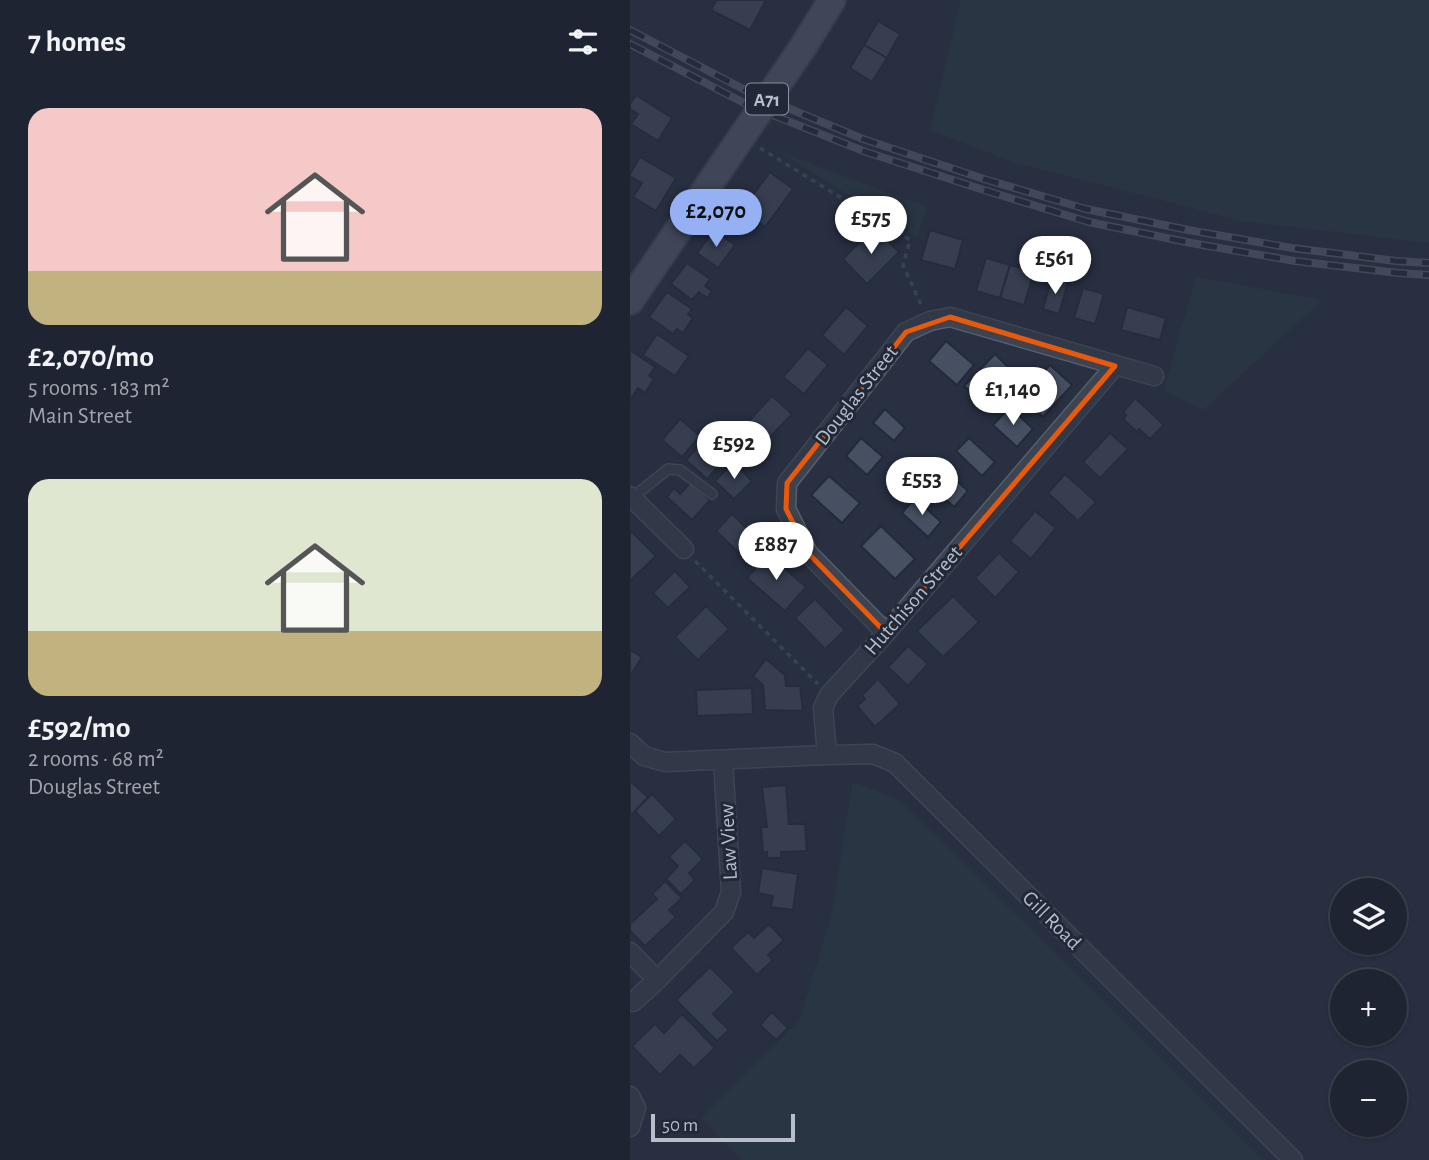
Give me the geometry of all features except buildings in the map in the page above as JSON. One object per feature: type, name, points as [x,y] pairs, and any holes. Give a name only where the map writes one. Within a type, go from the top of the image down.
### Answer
[{"type":"main road","name":"A71","points":[[630,301],[743,148],[832,0]]},
{"type":"street","points":[[930,321],[950,317],[1154,376]]},
{"type":"street","name":"Douglas Street","points":[[886,633],[808,553],[786,509],[787,483],[906,332],[930,321]]},
{"type":"street","name":"Hutchison Street","points":[[826,701],[1115,366]]},
{"type":"street","points":[[631,497],[684,549]]},
{"type":"street","points":[[826,701],[827,755]]},
{"type":"street","name":"Gill Road","points":[[630,743],[644,756],[666,762],[873,754],[895,763],[1293,1160]]},
{"type":"street","name":"Law View","points":[[633,1002],[724,912],[731,892],[723,760]]},
{"type":"street","points":[[630,952],[657,980]]},
{"type":"street","points":[[630,1096],[636,1108],[630,1127]]},
{"type":"lane","points":[[631,497],[668,469],[680,470],[712,494]]},
{"type":"path","points":[[743,148],[910,240],[903,265],[930,321]]},
{"type":"path","points":[[684,549],[826,701]]},
{"type":"highlighted area","points":[[950,317],[1115,366],[886,633],[808,553],[786,509],[787,483],[906,332]]},
{"type":"shaded area","points":[[961,0],[1429,0],[1429,243],[1242,221],[1013,162],[930,130]]},
{"type":"shaded area","points":[[781,153],[927,207],[917,237]]},
{"type":"shaded area","points":[[1196,277],[1322,300],[1203,410],[1164,390]]},
{"type":"shaded area","points":[[853,782],[900,800],[1263,1160],[742,1160],[701,1118],[800,1020],[832,914]]},
{"type":"railway","points":[[630,30],[749,92],[863,139],[1086,209],[1292,248],[1429,263]]},
{"type":"railway","points":[[630,44],[750,106],[866,152],[1089,222],[1295,261],[1429,275]]}]
